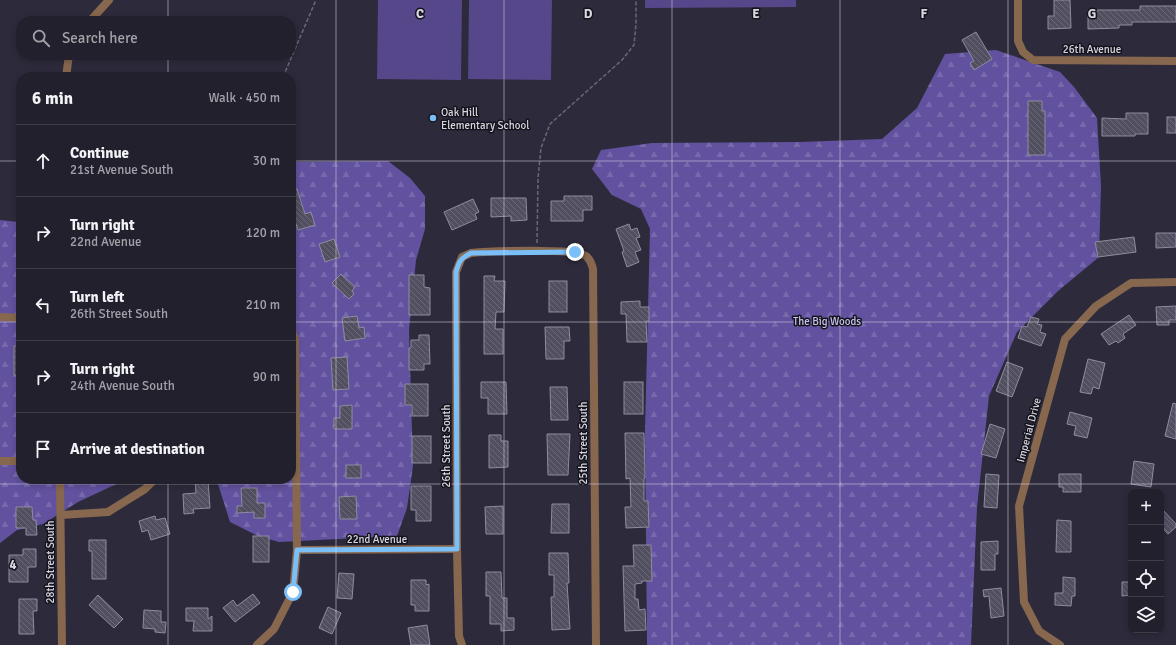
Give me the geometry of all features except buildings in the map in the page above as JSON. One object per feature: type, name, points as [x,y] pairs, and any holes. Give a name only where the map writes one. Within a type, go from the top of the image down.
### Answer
[{"type":"street","points":[[95,16],[109,0]]},
{"type":"street","name":"26th Avenue","points":[[1018,0],[1018,41],[1023,52],[1033,60],[1176,61]]},
{"type":"street","points":[[67,72],[68,60]]},
{"type":"street","name":"25th Street South","points":[[456,272],[462,257],[471,253],[575,252],[586,255],[591,262],[593,269],[596,645]]},
{"type":"street","name":"26th Street South","points":[[456,272],[457,549],[459,620],[462,645]]},
{"type":"street","name":"Imperial Drive","points":[[1060,645],[1039,631],[1024,602],[1019,506],[1065,339],[1096,306],[1131,283],[1176,282]]},
{"type":"street","points":[[0,317],[16,318]]},
{"type":"street","points":[[0,461],[16,461]]},
{"type":"street","name":"28th Street South","points":[[60,484],[62,645]]},
{"type":"street","points":[[61,515],[108,512],[150,484]]},
{"type":"street","points":[[257,645],[274,628],[293,592],[297,550],[295,484]]},
{"type":"street","name":"22nd Avenue","points":[[297,550],[457,549]]},
{"type":"path","points":[[296,47],[316,0]]},
{"type":"path","points":[[538,243],[538,178],[540,155],[550,124],[622,60],[634,45],[636,0]]},
{"type":"path","points":[[285,72],[290,60]]},
{"type":"green space","name":"The Big Woods","points":[[996,50],[1060,72],[1074,87],[1097,118],[1101,186],[1099,257],[1058,291],[1017,332],[989,396],[977,507],[971,645],[647,645],[645,431],[650,229],[641,209],[612,195],[592,169],[601,150],[652,143],[800,142],[882,139],[917,108],[945,54]]},
{"type":"green space","points":[[388,161],[410,178],[425,196],[425,229],[416,260],[409,330],[413,466],[407,508],[397,536],[279,542],[258,536],[230,522],[218,484],[296,484],[296,162]]},
{"type":"green space","points":[[0,220],[16,222],[16,484],[116,484],[78,502],[43,524],[17,530],[0,543]]},
{"type":"shaded area","points":[[378,0],[462,0],[461,80],[377,79]]},
{"type":"shaded area","points":[[469,0],[552,0],[551,80],[468,79]]},
{"type":"shaded area","points":[[645,0],[796,0],[796,7],[645,8]]},
{"type":"place","name":"Oak Hill Elementary School","points":[[433,118]]},
{"type":"route","points":[[293,592],[297,550],[457,549],[456,272],[459,264],[462,257],[471,253],[538,251],[575,252]]}]
